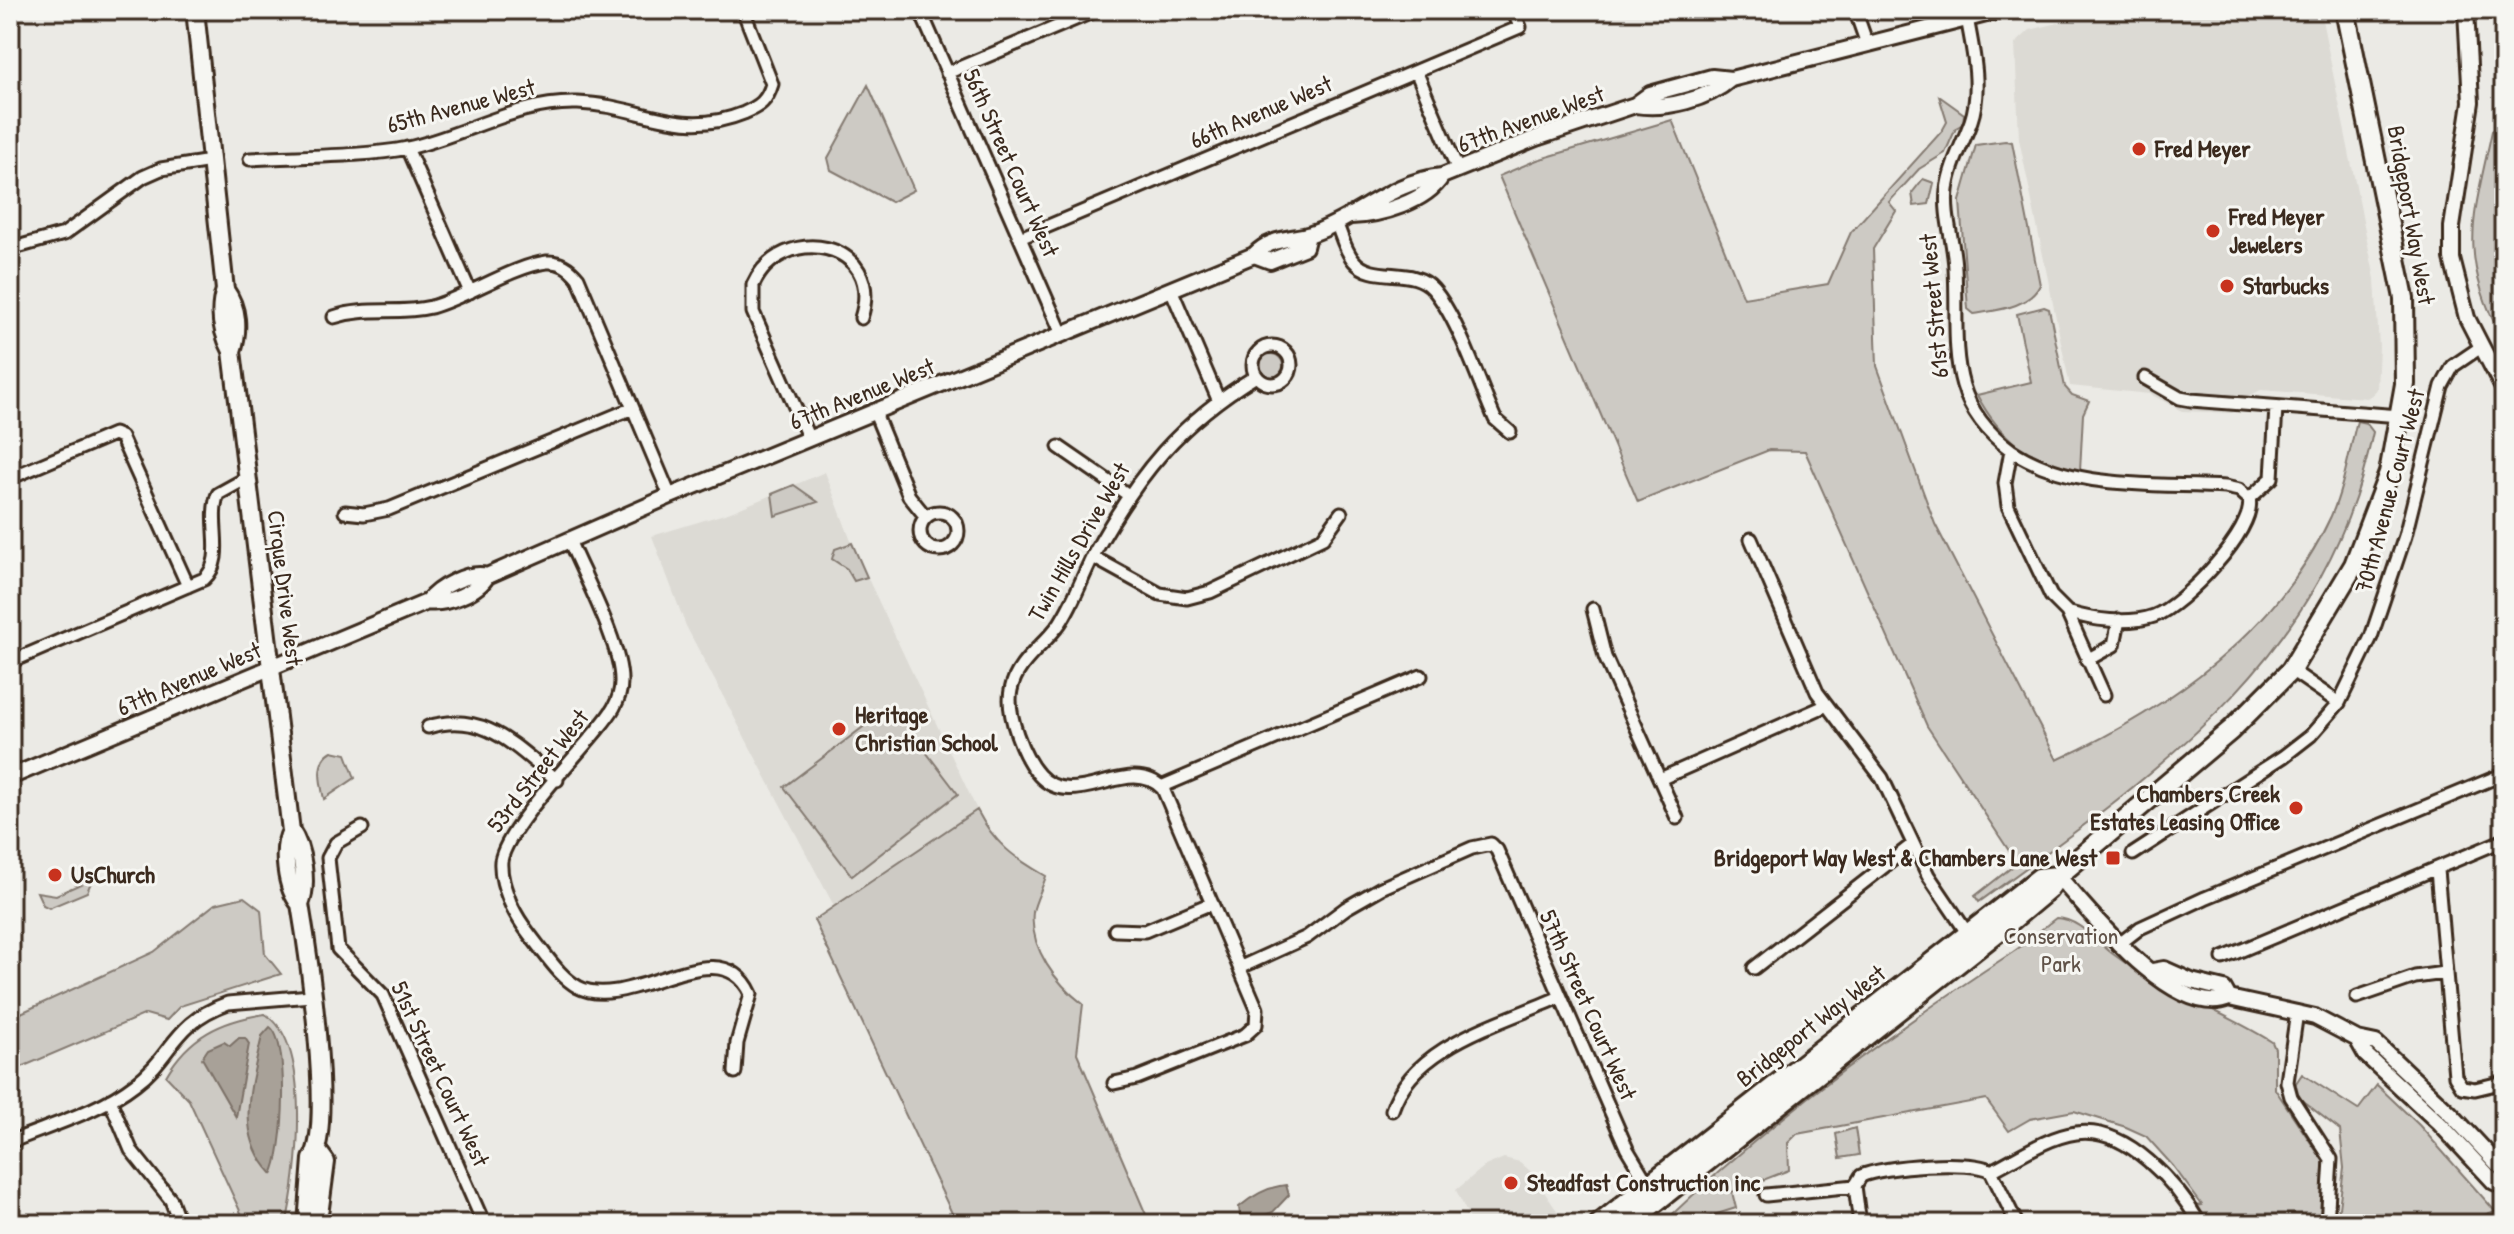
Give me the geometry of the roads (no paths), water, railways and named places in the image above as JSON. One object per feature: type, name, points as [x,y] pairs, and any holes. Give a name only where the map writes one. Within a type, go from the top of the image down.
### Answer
[{"type":"main road","name":"Cirque Drive West","points":[[195,10],[225,290],[220,303],[224,337],[232,351],[291,831],[285,842],[292,896],[300,904],[319,1074],[318,1151],[312,1159],[305,1212],[307,1224]]},
{"type":"main road","name":"Bridgeport Way West","points":[[1628,1224],[1973,941],[2039,878],[2058,876],[2231,730],[2291,670],[2336,599],[2359,552],[2389,473],[2400,416],[2406,356],[2401,270],[2345,10]]},
{"type":"main road","name":"Bridgeport Way West","points":[[1599,1224],[1973,941]]},
{"type":"main road","points":[[1628,1224],[1648,1184],[1668,1181],[1714,1156]]},
{"type":"street","name":"65th Avenue West","points":[[250,159],[407,148],[540,106],[597,104],[662,121],[701,125],[758,107],[769,96],[771,75],[743,10]]},
{"type":"street","name":"56th Street Court West","points":[[920,10],[1062,334]]},
{"type":"street","points":[[947,73],[1097,10]]},
{"type":"street","name":"66th Avenue West","points":[[1020,238],[1520,27],[1513,10]]},
{"type":"street","points":[[1855,10],[1867,44]]},
{"type":"street","name":"67th Avenue West","points":[[10,777],[427,602],[434,592],[477,573],[487,576],[670,496],[1254,255],[1261,248],[1295,234],[1308,235],[1343,219],[1372,215],[1433,189],[1442,176],[1536,138],[1635,105],[1659,91],[1712,77],[1731,79],[2002,10]]},
{"type":"street","points":[[2466,10],[2471,102],[2451,245],[2458,292],[2481,347],[2504,390]]},
{"type":"street","name":"61st Street West","points":[[1967,18],[1975,99],[1947,193],[1955,272],[1955,353],[1958,376],[1971,407],[1987,430],[2011,450],[2041,468],[2073,478],[2225,487],[2239,490],[2249,499]]},
{"type":"street","points":[[1416,71],[1458,170]]},
{"type":"street","points":[[407,148],[470,292]]},
{"type":"street","points":[[10,249],[46,240],[81,224],[143,177],[161,169],[211,161]]},
{"type":"street","points":[[1343,219],[1355,263],[1373,272],[1416,277],[1432,288],[1447,311],[1495,419],[1510,432]]},
{"type":"street","points":[[809,439],[753,312],[753,285],[772,261],[811,245],[832,247],[849,258],[863,285],[865,307],[861,318]]},
{"type":"street","points":[[334,317],[359,309],[414,310],[470,292],[542,263],[565,265],[578,278],[670,496]]},
{"type":"street","points":[[1171,289],[1218,399]]},
{"type":"street","name":"70th Avenue Court West","points":[[2133,854],[2299,746],[2339,703],[2371,637],[2405,536],[2445,379],[2467,353],[2481,347]]},
{"type":"street","name":"Twin Hills Drive West","points":[[1161,787],[1150,779],[1139,777],[1071,789],[1055,786],[1036,771],[1012,716],[1010,690],[1018,671],[1061,622],[1127,494],[1166,446],[1218,399],[1256,376]]},
{"type":"street","points":[[2145,378],[2180,398],[2400,416]]},
{"type":"street","points":[[2067,612],[2087,618],[2119,620],[2155,616],[2183,598],[2246,524],[2250,513],[2249,499],[2272,478],[2276,407]]},
{"type":"street","points":[[345,512],[359,514],[384,510],[633,408]]},
{"type":"street","points":[[875,413],[909,496],[926,517]]},
{"type":"street","points":[[10,478],[114,434],[126,443],[188,586]]},
{"type":"street","points":[[1059,447],[1127,494]]},
{"type":"street","points":[[2011,450],[2005,483],[2008,506],[2051,596],[2067,612],[2104,695]]},
{"type":"street","points":[[10,662],[204,579],[215,566],[213,514],[218,494],[247,478]]},
{"type":"street","points":[[1093,557],[1160,594],[1187,598],[1210,592],[1323,538],[1341,513]]},
{"type":"street","points":[[1751,539],[1825,706],[1882,778],[1939,895],[1973,941]]},
{"type":"street","name":"53rd Street West","points":[[569,540],[612,643],[621,679],[614,708],[504,851],[501,875],[513,910],[564,977],[588,990],[631,990],[682,970],[702,968],[727,972],[744,982],[751,994],[737,1043],[735,1072]]},
{"type":"street","points":[[1593,609],[1605,657],[1677,818]]},
{"type":"street","points":[[2087,660],[2114,645],[2119,620]]},
{"type":"street","points":[[2291,670],[2339,703]]},
{"type":"street","points":[[1114,1083],[1131,1081],[1241,1036],[1257,1022],[1256,1006],[1241,967],[1161,787],[1421,676]]},
{"type":"street","points":[[1660,779],[1825,706]]},
{"type":"street","points":[[428,727],[450,721],[477,724],[508,741],[557,780]]},
{"type":"street","points":[[2118,945],[2140,928],[2179,910],[2504,774]]},
{"type":"street","name":"51st Street Court West","points":[[362,828],[340,839],[329,853],[328,876],[337,946],[344,959],[371,980],[383,995],[484,1224]]},
{"type":"street","points":[[2223,958],[2504,840]]},
{"type":"street","name":"57th Street Court West","points":[[1241,967],[1307,937],[1352,904],[1415,873],[1489,844],[1497,850],[1627,1149],[1648,1184]]},
{"type":"street","points":[[1754,968],[1913,844]]},
{"type":"street","points":[[2437,870],[2453,1064],[2462,1087],[2475,1089],[2504,1082]]},
{"type":"street","points":[[2058,876],[2118,945],[2153,971],[2164,969],[2191,981],[2224,989],[2229,998],[2297,1012],[2330,1023],[2357,1039],[2376,1043],[2402,1065],[2504,1171]]},
{"type":"street","points":[[1115,930],[1145,931],[1212,903]]},
{"type":"street","points":[[2357,997],[2415,977],[2444,973]]},
{"type":"street","points":[[10,1142],[110,1100],[148,1074],[186,1026],[215,1008],[228,1003],[311,996]]},
{"type":"street","points":[[1392,1110],[1402,1086],[1433,1055],[1560,997]]},
{"type":"street","points":[[2297,1012],[2287,1082],[2291,1097],[2331,1159],[2327,1224]]},
{"type":"street","points":[[2357,1039],[2366,1055],[2440,1124],[2494,1182],[2504,1186]]},
{"type":"street","points":[[110,1100],[131,1150],[171,1200],[180,1224]]},
{"type":"street","points":[[1991,1171],[2069,1134],[2104,1135],[2129,1148],[2171,1184],[2200,1224]]},
{"type":"street","points":[[1860,1224],[1855,1186],[1861,1176],[1877,1171],[1975,1165],[1991,1171],[2017,1224]]},
{"type":"street","points":[[1766,1195],[1855,1186]]},
{"type":"place","name":"Fred Meyer","points":[[2139,149]]},
{"type":"place","name":"Fred Meyer Jewelers","points":[[2213,231]]},
{"type":"place","name":"Starbucks","points":[[2227,286]]},
{"type":"place","name":"Heritage Christian School","points":[[839,729]]},
{"type":"place","name":"Chambers Creek Estates Leasing Office","points":[[2296,808]]},
{"type":"place","name":"Bridgeport Way West & Chambers Lane West","points":[[2113,858]]},
{"type":"place","name":"UsChurch","points":[[55,875]]},
{"type":"place","name":"Steadfast Construction inc","points":[[1511,1183]]},
{"type":"park label","name":"Conservation Park","points":[[2061,950]]}]
